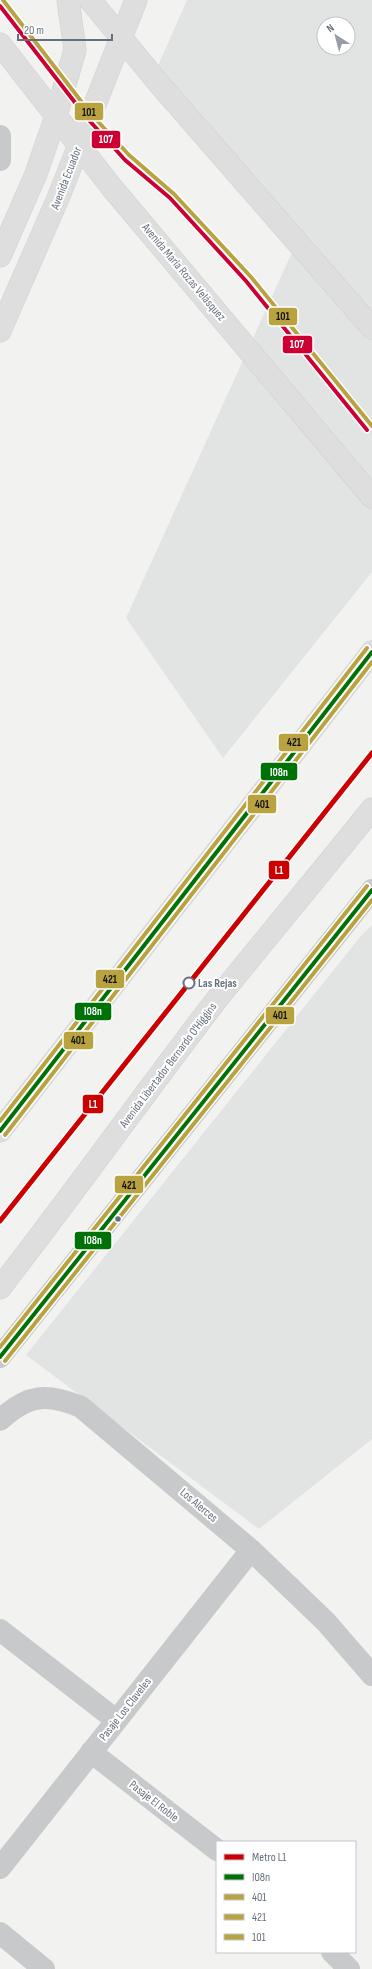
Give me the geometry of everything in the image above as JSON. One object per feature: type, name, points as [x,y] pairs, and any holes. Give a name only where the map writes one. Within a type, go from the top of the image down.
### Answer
[{"type":"main road","points":[[0,256],[36,174],[56,116],[75,50],[68,0]]},
{"type":"main road","points":[[90,0],[122,36],[161,86],[372,328]]},
{"type":"main road","name":"Avenida Ecuador","points":[[0,331],[36,251],[136,0]]},
{"type":"main road","name":"Avenida María Rozas Velásquez","points":[[0,44],[79,145],[372,497]]},
{"type":"main road","points":[[0,1131],[372,652]]},
{"type":"main road","name":"Avenida Libertador Bernardo O'Higgins","points":[[0,1288],[75,1190],[118,1129],[216,1002],[372,809]]},
{"type":"street","points":[[0,136],[0,160]]},
{"type":"street","points":[[0,1357],[372,890]]},
{"type":"street","name":"Los Alerces","points":[[0,1420],[17,1407],[40,1397],[54,1398],[81,1407],[252,1550],[326,1622],[372,1674]]},
{"type":"street","name":"Pasaje Los Claveles","points":[[1,1866],[252,1550]]},
{"type":"street","points":[[0,1630],[116,1720]]},
{"type":"street","name":"Pasaje El Roble","points":[[91,1752],[216,1849]]},
{"type":"street","points":[[0,1933],[44,1969]]},
{"type":"street","points":[[333,1953],[349,1969]]},
{"type":"shaded area","points":[[187,0],[372,0],[372,572],[223,758],[126,618],[299,237],[157,68]]},
{"type":"shaded area","points":[[372,925],[372,1439],[259,1529],[26,1355],[360,937]]},
{"type":"metro line","name":"L1","points":[[0,1221],[372,753]]},
{"type":"transit line","name":"101","points":[[3,0],[91,114],[129,155],[174,194],[251,277],[372,426]]},
{"type":"transit line","name":"107","points":[[0,6],[87,118],[125,160],[170,198],[246,281],[367,430]]},
{"type":"transit line","name":"421","points":[[0,1121],[367,648]]},
{"type":"transit line","name":"I08n","points":[[0,1131],[372,652]]},
{"type":"transit line","name":"401","points":[[5,1135],[372,662]]},
{"type":"transit line","name":"421","points":[[0,1347],[367,886]]},
{"type":"transit line","name":"I08n","points":[[0,1357],[372,890]]},
{"type":"transit line","name":"401","points":[[5,1361],[372,900]]},
{"type":"place","name":"Las Rejas","points":[[189,983]]}]
